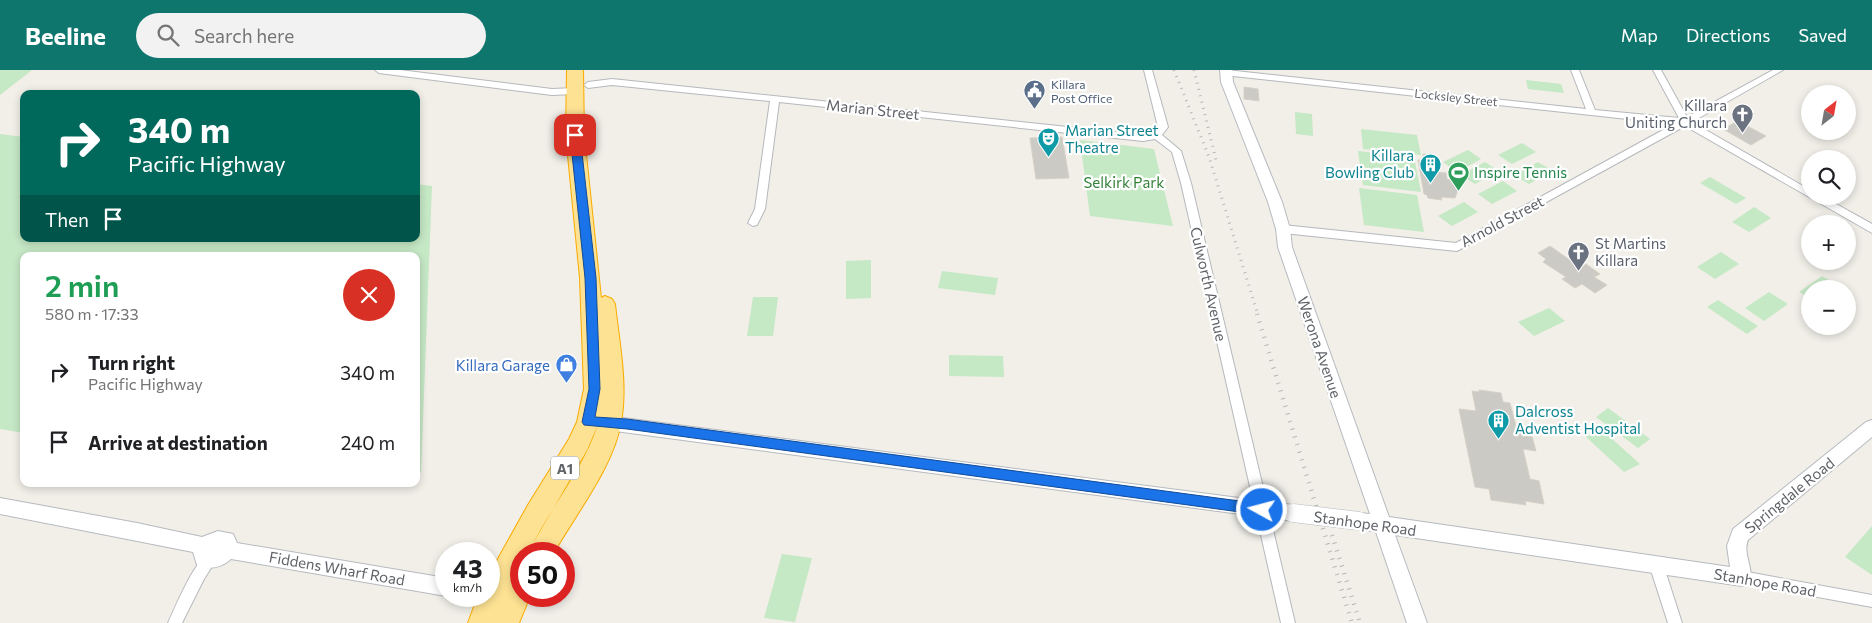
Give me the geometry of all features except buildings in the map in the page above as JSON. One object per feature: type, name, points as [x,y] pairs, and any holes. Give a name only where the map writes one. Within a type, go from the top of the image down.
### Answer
[{"type":"highway","name":"A1","points":[[547,542],[602,446],[594,389],[590,278],[575,135],[584,82],[575,70]]},
{"type":"highway","name":"A1","points":[[481,623],[505,593],[537,512],[580,443],[599,422]]},
{"type":"highway","name":"A1","points":[[505,593],[506,623]]},
{"type":"main road","name":"Werona Avenue","points":[[1226,71],[1227,82],[1275,202],[1283,229],[1285,247],[1417,623]]},
{"type":"main road","name":"Stanhope Road","points":[[599,422],[1262,510],[1359,521],[1742,576]]},
{"type":"main road","name":"Springdale Road","points":[[1742,576],[1736,546],[1740,535],[1872,427]]},
{"type":"main road","points":[[0,506],[138,531],[207,553]]},
{"type":"main road","name":"Fiddens Wharf Road","points":[[207,553],[213,540],[222,539],[228,542],[227,550],[435,585]]},
{"type":"street","name":"Marian Street","points":[[378,70],[552,92],[584,82],[612,82],[1143,138],[1157,136]]},
{"type":"street","points":[[1148,70],[1163,127],[1157,136]]},
{"type":"street","points":[[1575,70],[1591,111]]},
{"type":"street","points":[[1657,70],[1685,122],[1801,189]]},
{"type":"street","name":"Arnold Street","points":[[1283,229],[1457,247],[1779,70]]},
{"type":"street","name":"Locksley Street","points":[[1226,71],[1685,122]]},
{"type":"street","points":[[753,223],[760,209],[774,99]]},
{"type":"street","name":"Culworth Avenue","points":[[1157,136],[1171,146],[1179,156],[1288,623]]},
{"type":"street","points":[[1830,205],[1872,229]]},
{"type":"street","points":[[175,623],[199,575],[207,553]]},
{"type":"street","points":[[1656,564],[1675,623]]},
{"type":"street","name":"Stanhope Road","points":[[1742,576],[1872,601]]},
{"type":"green space","points":[[0,70],[32,70],[0,95]]},
{"type":"green space","points":[[1526,80],[1561,84],[1564,93],[1528,89]]},
{"type":"green space","points":[[1295,112],[1312,114],[1313,136],[1296,134]]},
{"type":"green space","points":[[1361,129],[1417,135],[1421,155],[1363,149]]},
{"type":"green space","points":[[0,134],[20,136],[20,242],[420,242],[420,184],[432,186],[421,472],[420,252],[20,252],[20,432],[0,429]]},
{"type":"green space","name":"Selkirk Park","points":[[1080,140],[1154,149],[1173,226],[1090,216]]},
{"type":"green space","points":[[1522,143],[1536,152],[1512,164],[1498,155]]},
{"type":"green space","points":[[1468,150],[1481,159],[1457,172],[1443,162]]},
{"type":"green space","points":[[1358,151],[1414,157],[1421,192],[1363,185]]},
{"type":"green space","points":[[1485,162],[1499,171],[1475,184],[1461,175]]},
{"type":"green space","points":[[1538,162],[1553,171],[1529,184],[1514,175]]},
{"type":"green space","points":[[1710,177],[1746,198],[1736,204],[1700,183]]},
{"type":"green space","points":[[1503,181],[1517,191],[1492,204],[1478,194]]},
{"type":"green space","points":[[1359,188],[1417,195],[1424,232],[1364,225]]},
{"type":"green space","points":[[1464,202],[1478,212],[1452,226],[1438,216]]},
{"type":"green space","points":[[1754,207],[1771,218],[1749,232],[1732,222]]},
{"type":"green space","points":[[1721,252],[1739,264],[1715,279],[1697,267]]},
{"type":"green space","points":[[871,260],[871,298],[846,299],[846,261]]},
{"type":"green space","points":[[942,271],[998,278],[995,295],[938,288]]},
{"type":"green space","points":[[1822,276],[1829,280],[1816,280]]},
{"type":"green space","points":[[1769,292],[1788,304],[1764,321],[1745,308]]},
{"type":"green space","points":[[753,297],[778,297],[773,336],[747,336]]},
{"type":"green space","points":[[1718,300],[1758,326],[1747,334],[1707,307]]},
{"type":"green space","points":[[1549,308],[1565,321],[1534,336],[1518,322]]},
{"type":"green space","points":[[949,355],[1003,356],[1004,377],[949,376]]},
{"type":"green space","points":[[1608,408],[1650,439],[1638,448],[1596,417]]},
{"type":"green space","points":[[1601,429],[1640,464],[1624,472],[1586,437]]},
{"type":"green space","points":[[1872,526],[1872,575],[1845,557]]},
{"type":"green space","points":[[782,554],[812,558],[795,622],[764,618]]},
{"type":"railway","points":[[1174,70],[1209,157],[1258,315]]},
{"type":"railway","points":[[1194,70],[1216,160]]},
{"type":"railway","points":[[1257,314],[1352,623]]},
{"type":"railway","points":[[1332,535],[1360,623]]},
{"type":"place","name":"Killara Post Office","points":[[1035,110]]},
{"type":"place","name":"Killara Uniting Church","points":[[1743,133]]},
{"type":"place","name":"Marian Street Theatre","points":[[1049,158]]},
{"type":"place","name":"Killara Bowling Club","points":[[1430,183]]},
{"type":"place","name":"Inspire Tennis","points":[[1458,191]]},
{"type":"place","name":"St Martins Killara","points":[[1579,271]]},
{"type":"place","name":"Killara Garage","points":[[566,384]]},
{"type":"place","name":"Dalcross Adventist Hospital","points":[[1499,439]]},
{"type":"route","points":[[575,135],[590,278],[594,389],[588,422],[627,424],[1262,510]]}]
